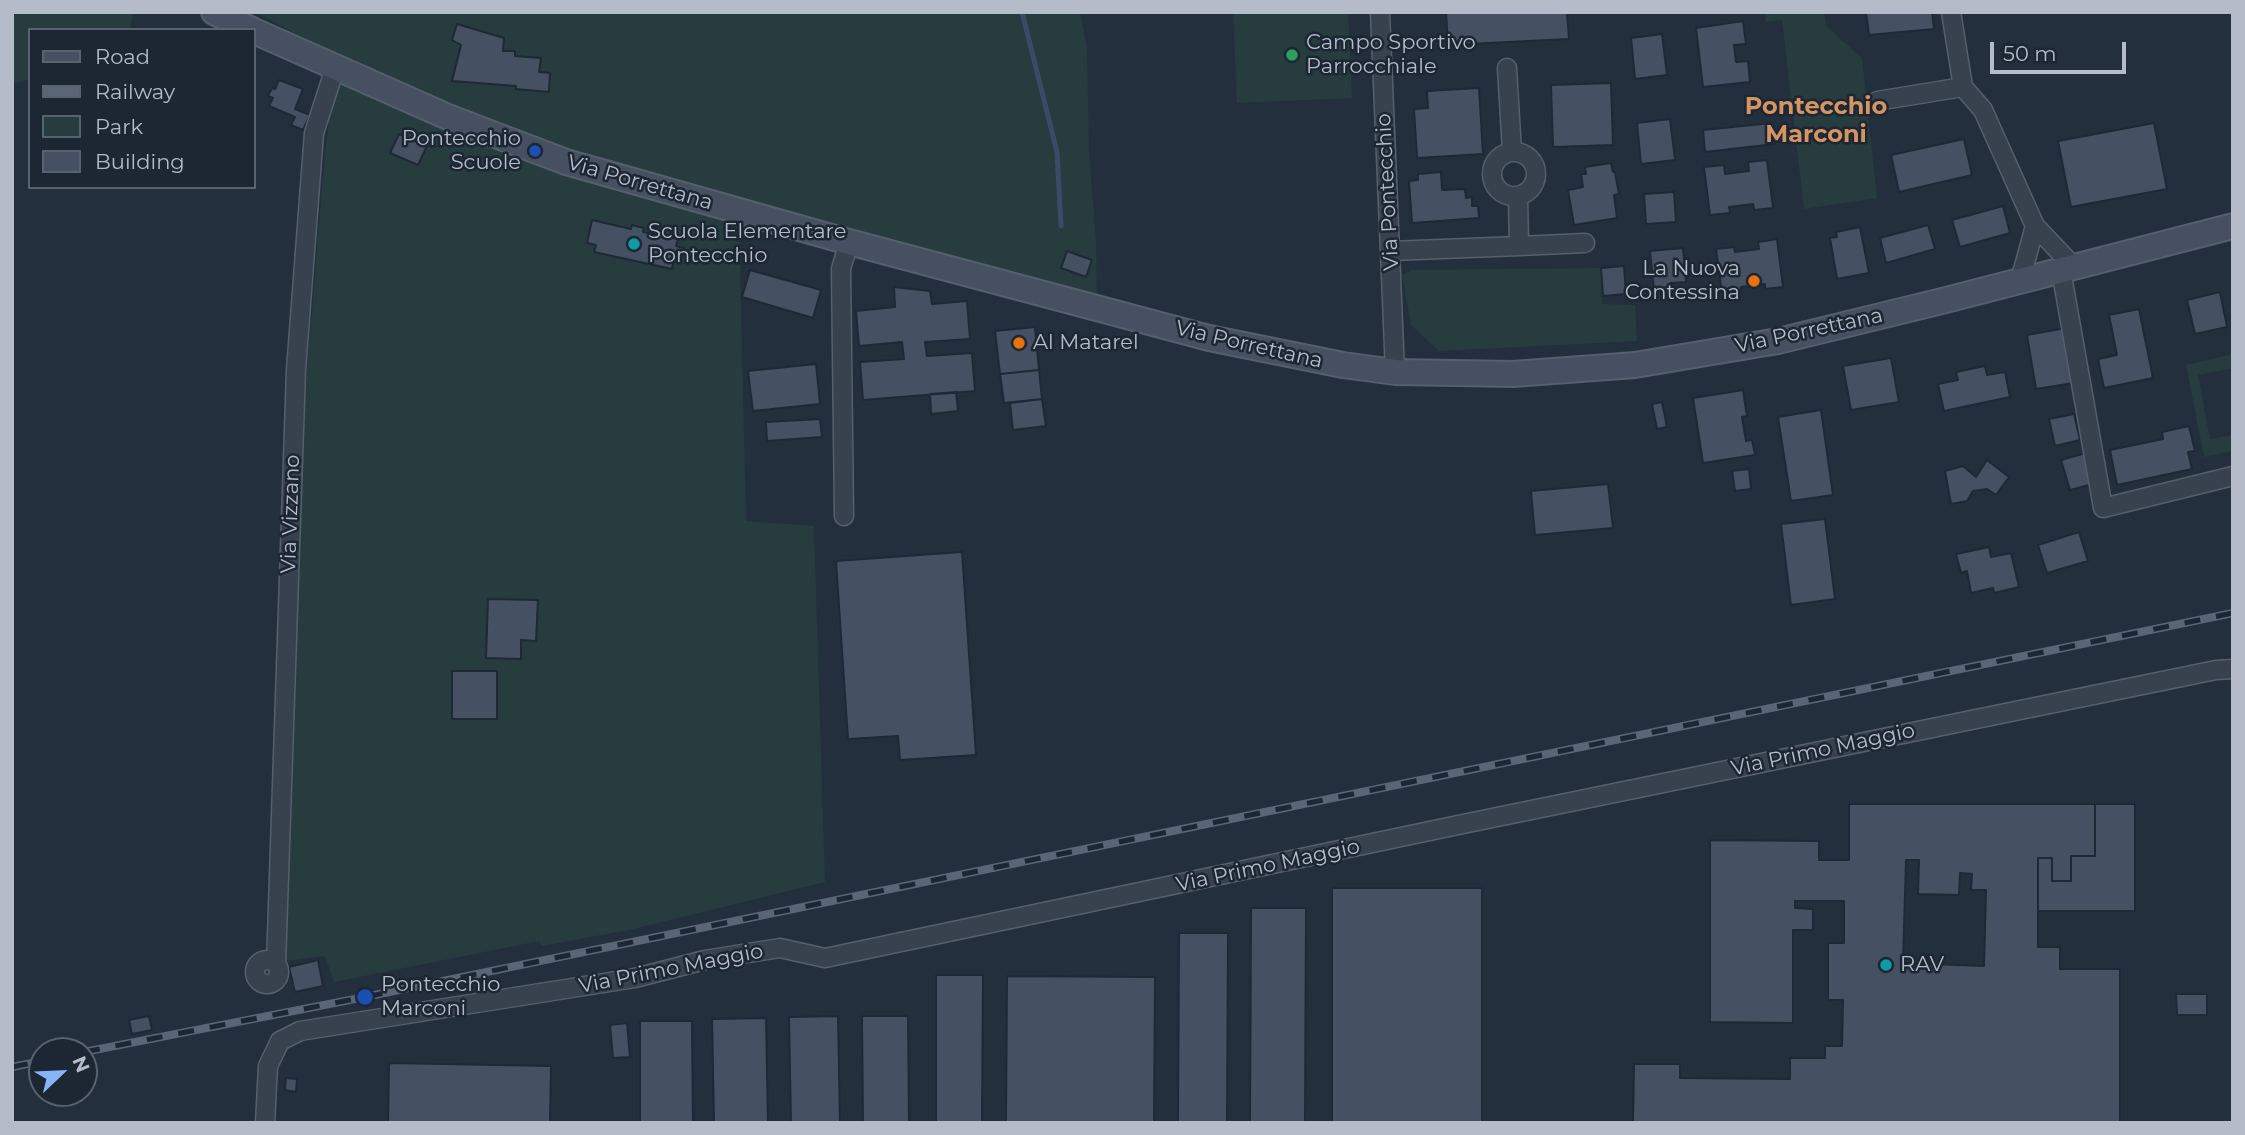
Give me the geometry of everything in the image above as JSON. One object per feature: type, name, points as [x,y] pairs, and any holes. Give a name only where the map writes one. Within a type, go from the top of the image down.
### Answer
[{"type":"main road","name":"Via Porrettana","points":[[214,12],[249,28]]},
{"type":"main road","name":"Via Porrettana","points":[[256,31],[448,117],[566,162],[849,242],[1209,338],[1343,365],[1395,372],[1513,374],[1635,365],[1778,341],[2233,226]]},
{"type":"street","name":"Via Pontecchio","points":[[1380,12],[1395,372]]},
{"type":"street","points":[[1951,12],[1963,87],[1983,110],[2035,226],[2068,268],[2103,508],[2233,476]]},
{"type":"street","name":"Via Vizzano","points":[[271,962],[276,941],[296,370],[314,133],[335,68]]},
{"type":"street","points":[[1507,68],[1512,152]]},
{"type":"street","points":[[1877,102],[1963,87]]},
{"type":"street","points":[[1512,152],[1530,158],[1535,166],[1533,185],[1518,196],[1499,190],[1493,182],[1495,162],[1502,155],[1512,152]]},
{"type":"street","points":[[1518,196],[1519,246]]},
{"type":"street","points":[[2020,281],[2035,226]]},
{"type":"street","points":[[844,516],[841,270],[849,242]]},
{"type":"street","points":[[1391,251],[1585,243]]},
{"type":"street","name":"Via Primo Maggio","points":[[265,1123],[268,1066],[280,1041],[300,1031],[635,978],[705,960],[780,948],[825,958],[1463,824],[2216,670],[2233,669]]},
{"type":"green space","points":[[12,12],[133,12],[130,28],[28,28],[28,80],[12,84]]},
{"type":"green space","points":[[255,12],[1080,12],[1087,48],[1097,314],[739,217],[746,521],[814,526],[825,882],[629,930],[542,946],[539,941],[334,982],[325,956],[284,961],[301,443],[325,152],[330,115],[345,60]]},
{"type":"green space","name":"Campo Sportivo Parrocchiale","points":[[1233,12],[1348,12],[1352,98],[1237,103]]},
{"type":"green space","points":[[1765,12],[1824,12],[1826,26],[1862,58],[1877,198],[1804,209],[1782,20],[1766,22]]},
{"type":"green space","points":[[1601,268],[1602,304],[1635,305],[1637,341],[1439,351],[1411,325],[1402,275],[1412,270]]},
{"type":"green space","points":[[2233,354],[2233,368],[2198,375],[2210,439],[2233,435],[2233,451],[2204,457],[2186,365]]},
{"type":"building","points":[[1446,12],[1567,12],[1569,39],[1448,45]]},
{"type":"building","points":[[1866,12],[1932,12],[1934,29],[1869,35]]},
{"type":"building","points":[[1743,21],[1746,44],[1734,45],[1736,62],[1748,61],[1750,82],[1703,87],[1696,28]]},
{"type":"building","points":[[457,24],[504,38],[503,51],[515,51],[515,56],[541,58],[539,72],[550,73],[549,92],[516,89],[516,86],[452,81],[461,45],[452,40]]},
{"type":"building","points":[[1662,34],[1667,75],[1635,79],[1631,38]]},
{"type":"building","points":[[279,80],[303,89],[295,109],[310,115],[303,130],[291,125],[295,117],[269,106],[273,98],[268,96]]},
{"type":"building","points":[[1611,83],[1613,145],[1553,147],[1551,85]]},
{"type":"building","points":[[1479,88],[1483,154],[1417,158],[1414,109],[1428,108],[1427,91]]},
{"type":"building","points":[[1670,119],[1675,160],[1641,164],[1637,123]]},
{"type":"building","points":[[1772,123],[1775,144],[1705,152],[1703,130]]},
{"type":"building","points":[[2154,123],[2167,189],[2071,207],[2058,141]]},
{"type":"building","points":[[399,134],[427,146],[418,165],[390,153]]},
{"type":"building","points":[[1964,139],[1972,175],[1899,192],[1891,155]]},
{"type":"building","points":[[1767,160],[1773,208],[1754,210],[1753,204],[1729,207],[1730,213],[1710,215],[1704,167],[1724,165],[1725,174],[1749,171],[1748,162]]},
{"type":"building","points":[[1611,163],[1619,194],[1614,195],[1617,218],[1574,225],[1568,190],[1583,187],[1581,174],[1586,174],[1585,167]]},
{"type":"building","points":[[1441,172],[1442,190],[1465,189],[1466,198],[1472,197],[1472,206],[1478,206],[1479,218],[1412,223],[1409,181],[1418,180],[1418,174]]},
{"type":"building","points":[[1674,192],[1676,222],[1646,224],[1644,194]]},
{"type":"building","points":[[2003,206],[2010,233],[1960,247],[1952,220]]},
{"type":"building","name":"Scuola Elementare Pontecchio","points":[[592,220],[631,229],[632,225],[644,228],[643,232],[678,239],[676,246],[684,248],[681,261],[674,259],[672,269],[594,252],[596,245],[587,243]]},
{"type":"building","points":[[1928,225],[1935,249],[1886,263],[1880,238]]},
{"type":"building","points":[[1860,227],[1869,273],[1837,279],[1830,238],[1837,237],[1836,232]]},
{"type":"building","points":[[1777,239],[1783,287],[1765,289],[1765,284],[1741,287],[1741,292],[1722,294],[1716,249],[1734,247],[1735,252],[1759,249],[1758,242]]},
{"type":"building","points":[[1683,248],[1686,282],[1670,283],[1670,288],[1654,290],[1650,251]]},
{"type":"building","points":[[1067,251],[1092,260],[1086,277],[1061,268]]},
{"type":"building","points":[[1624,266],[1626,294],[1603,296],[1601,268]]},
{"type":"building","points":[[750,270],[821,290],[813,318],[742,297]]},
{"type":"building","points":[[894,287],[930,291],[932,304],[967,301],[970,339],[925,342],[927,356],[972,353],[975,391],[863,400],[860,362],[904,359],[902,342],[859,346],[856,311],[895,307]]},
{"type":"building","points":[[2220,292],[2227,327],[2195,334],[2187,300]]},
{"type":"building","points":[[2139,309],[2153,378],[2104,388],[2098,359],[2117,355],[2109,315]]},
{"type":"building","points":[[1035,327],[1039,370],[1000,374],[995,331]]},
{"type":"building","points":[[2066,328],[2074,383],[2036,389],[2027,335]]},
{"type":"building","points":[[1891,358],[1899,402],[1851,410],[1843,366]]},
{"type":"building","points":[[816,364],[820,404],[753,411],[748,371]]},
{"type":"building","points":[[1985,366],[1987,375],[2005,372],[2010,397],[1944,411],[1938,384],[1958,380],[1956,372]]},
{"type":"building","points":[[1039,370],[1042,399],[1004,403],[1000,374]]},
{"type":"building","points":[[1743,390],[1747,416],[1742,417],[1746,441],[1752,440],[1755,455],[1703,463],[1693,398]]},
{"type":"building","points":[[956,392],[958,411],[931,414],[930,394]]},
{"type":"building","points":[[1042,399],[1046,426],[1013,430],[1010,403]]},
{"type":"building","points":[[1662,402],[1667,427],[1657,429],[1652,404]]},
{"type":"building","points":[[1821,410],[1833,495],[1791,501],[1778,417]]},
{"type":"building","points":[[2074,414],[2080,440],[2055,446],[2049,419]]},
{"type":"building","points":[[820,419],[822,437],[767,441],[766,422]]},
{"type":"building","points":[[2189,426],[2195,451],[2188,452],[2192,469],[2117,485],[2110,450],[2163,439],[2162,432]]},
{"type":"building","points":[[2089,452],[2097,483],[2070,490],[2061,460]]},
{"type":"building","points":[[1987,460],[2009,477],[1996,495],[1987,489],[1973,491],[1967,501],[1951,504],[1945,471],[1963,466],[1976,477]]},
{"type":"building","points":[[1749,469],[1751,489],[1735,491],[1732,471]]},
{"type":"building","points":[[1608,484],[1613,528],[1535,535],[1531,491]]},
{"type":"building","points":[[1825,519],[1835,599],[1791,605],[1781,524]]},
{"type":"building","points":[[2079,532],[2088,561],[2047,573],[2038,545]]},
{"type":"building","points":[[1989,547],[1991,557],[2011,553],[2019,587],[1994,593],[1993,588],[1971,593],[1967,571],[1961,573],[1956,554]]},
{"type":"building","points":[[962,552],[976,755],[900,760],[898,736],[848,739],[836,561]]},
{"type":"building","points":[[488,599],[538,600],[536,641],[521,640],[521,659],[486,658]]},
{"type":"building","points":[[452,671],[497,671],[497,719],[452,719]]},
{"type":"building","name":"RAV","points":[[1849,804],[2095,804],[2095,856],[2071,856],[2071,881],[2052,881],[2052,858],[2038,858],[2038,947],[2060,947],[2060,969],[2120,969],[2120,1123],[1633,1123],[1634,1064],[1680,1064],[1680,1078],[1790,1079],[1790,1058],[1825,1058],[1825,1046],[1842,1046],[1843,1000],[1828,1000],[1828,943],[1844,943],[1844,901],[1795,901],[1795,908],[1813,909],[1813,930],[1793,930],[1793,1023],[1710,1022],[1710,840],[1819,841],[1819,860],[1849,860]],"holes":[[[1906,860],[1919,860],[1918,894],[1959,895],[1960,873],[1972,874],[1971,890],[1986,890],[1984,966],[1903,963]]]},
{"type":"building","points":[[2095,804],[2135,804],[2135,911],[2038,911],[2038,858],[2052,858],[2052,881],[2071,881],[2071,856],[2095,856]]},
{"type":"building","points":[[1332,888],[1482,888],[1482,1123],[1332,1123]]},
{"type":"building","points":[[1251,908],[1306,908],[1305,1123],[1250,1123]]},
{"type":"building","points":[[1179,933],[1228,933],[1227,1123],[1178,1123]]},
{"type":"building","points":[[318,960],[323,986],[295,992],[289,967]]},
{"type":"building","points":[[936,975],[983,975],[982,1123],[936,1123]]},
{"type":"building","points":[[1007,976],[1155,977],[1154,1123],[1006,1123]]},
{"type":"building","points":[[2176,994],[2207,994],[2207,1015],[2177,1015]]},
{"type":"building","points":[[149,1016],[152,1030],[132,1034],[129,1020]]},
{"type":"building","points":[[838,1016],[840,1123],[791,1123],[789,1017]]},
{"type":"building","points":[[862,1016],[908,1016],[909,1123],[863,1123]]},
{"type":"building","points":[[766,1018],[768,1123],[714,1123],[712,1019]]},
{"type":"building","points":[[640,1021],[692,1021],[693,1123],[640,1123]]},
{"type":"building","points":[[627,1023],[630,1057],[613,1058],[610,1025]]},
{"type":"building","points":[[389,1063],[551,1066],[550,1123],[388,1123]]},
{"type":"building","points":[[286,1078],[297,1079],[296,1092],[285,1090]]},
{"type":"waterway","points":[[1022,12],[1057,152],[1061,226]]},
{"type":"railway","points":[[98,1049],[365,997],[2233,613]]},
{"type":"railway","points":[[12,1067],[28,1064]]},
{"type":"place","name":"Campo Sportivo Parrocchiale","points":[[1292,55]]},
{"type":"place","name":"Pontecchio Scuole","points":[[535,151]]},
{"type":"place","name":"Scuola Elementare Pontecchio","points":[[634,244]]},
{"type":"place","name":"La Nuova Contessina","points":[[1754,281]]},
{"type":"place","name":"Al Matarel","points":[[1019,343]]},
{"type":"place","name":"RAV","points":[[1886,965]]},
{"type":"place","name":"Pontecchio Marconi","points":[[365,997]]},
{"type":"district","name":"Pontecchio Marconi","points":[[1816,121]]}]
